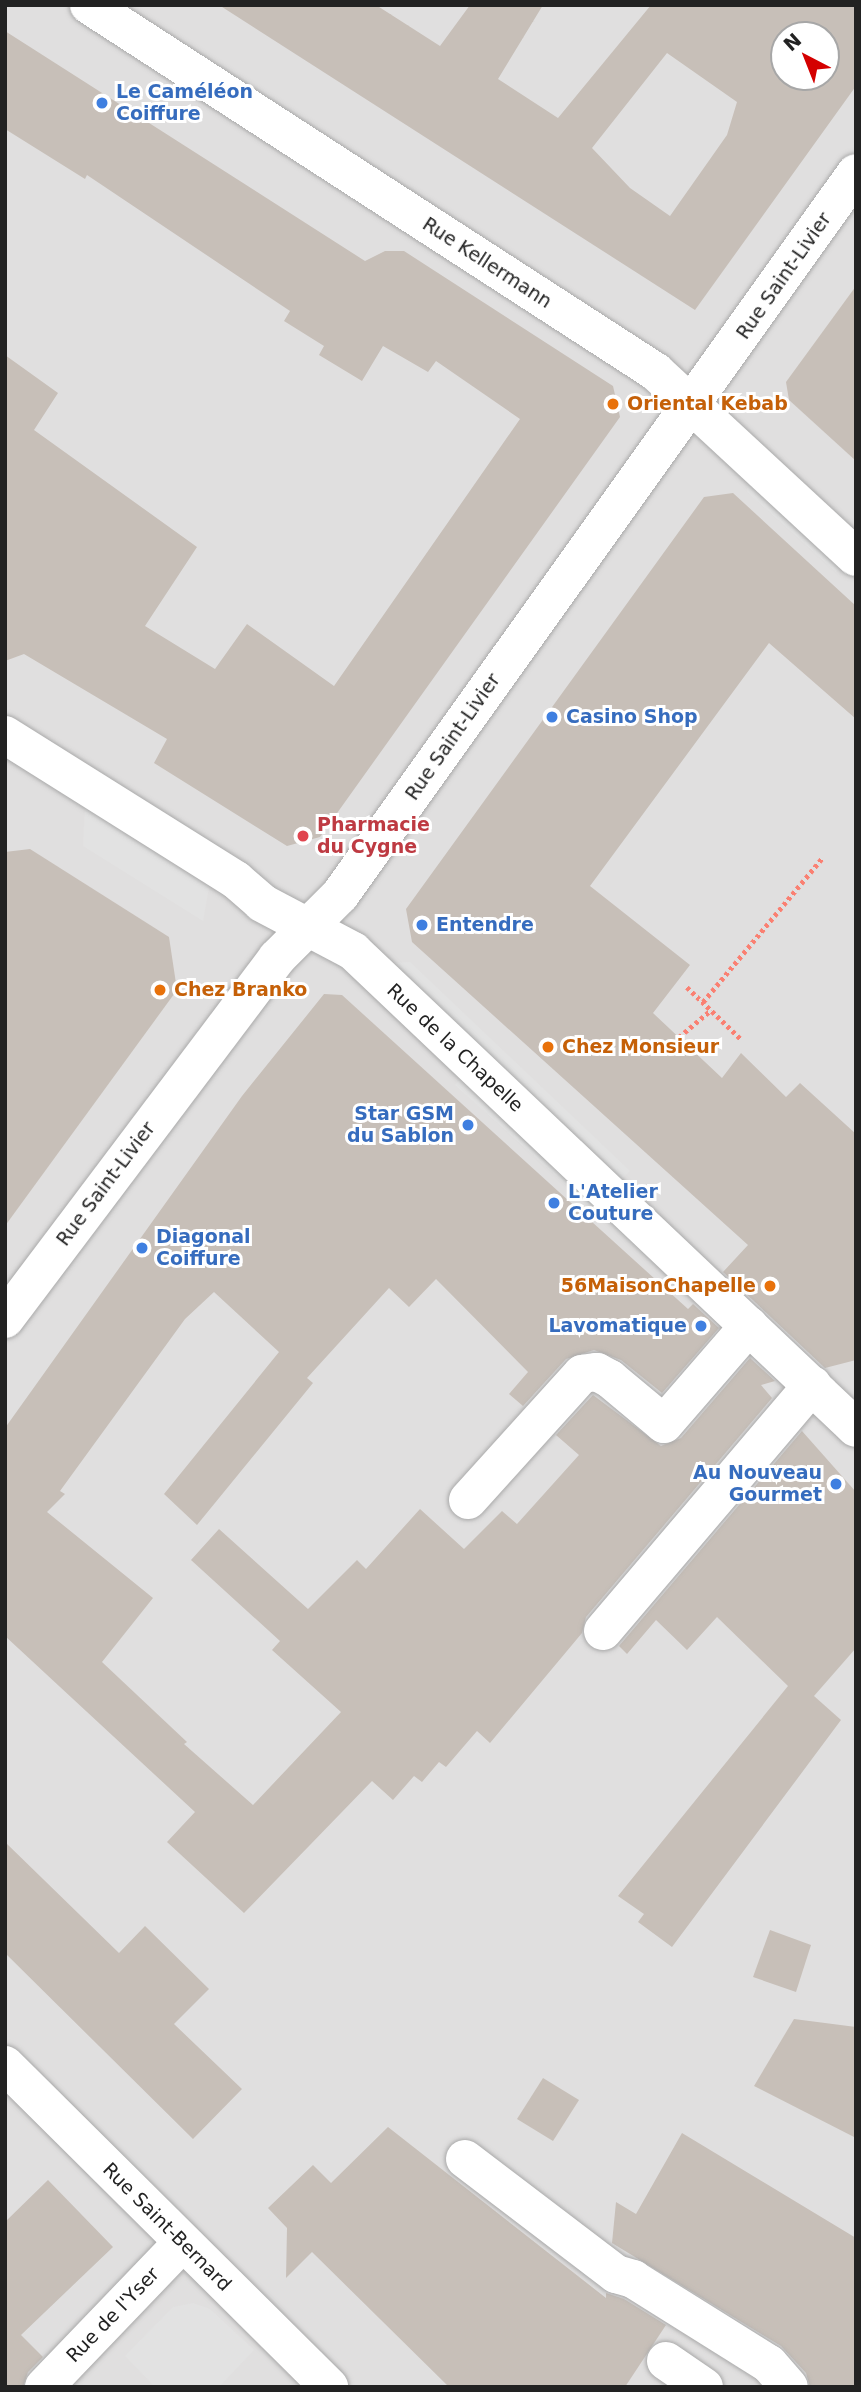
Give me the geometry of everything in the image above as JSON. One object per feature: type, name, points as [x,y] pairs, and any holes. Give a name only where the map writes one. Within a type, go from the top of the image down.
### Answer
[{"type":"street","name":"Rue Kellermann","points":[[89,5],[656,372],[856,557]]},
{"type":"street","name":"Rue Saint-Livier","points":[[5,1319],[277,958],[340,895],[856,173]]},
{"type":"street","name":"Rue de la Chapelle","points":[[5,735],[307,928],[353,951],[856,1428]]},
{"type":"street","points":[[468,1500],[582,1374],[597,1372],[610,1379],[664,1424],[750,1326]]},
{"type":"street","points":[[603,1631],[812,1385]]},
{"type":"street","name":"Rue Saint-Bernard","points":[[5,2065],[329,2387]]},
{"type":"street","points":[[465,2159],[617,2274],[634,2279],[769,2364],[789,2387]]},
{"type":"street","name":"Rue de l'Yser","points":[[44,2387],[182,2243]]},
{"type":"street","points":[[666,2361],[704,2387]]},
{"type":"path","points":[[703,1002],[822,858]]},
{"type":"path","points":[[687,987],[741,1039]]},
{"type":"path","points":[[680,1037],[712,1010]]},
{"type":"shaded area","points":[[5,5],[856,5],[856,2387],[5,2387]]},
{"type":"shaded area","points":[[749,474],[845,562],[836,572],[747,492]]},
{"type":"shaded area","points":[[85,806],[209,887],[203,921],[83,846]]},
{"type":"shaded area","points":[[410,962],[630,1171],[620,1181],[390,963]]},
{"type":"shaded area","points":[[463,1076],[713,1317],[455,1085]]},
{"type":"shaded area","points":[[193,2303],[210,2309],[254,2350],[219,2387],[155,2387],[125,2356],[173,2307]]},
{"type":"building","points":[[219,5],[376,5],[440,46],[470,5],[543,5],[498,79],[558,118],[651,5],[856,5],[856,86],[695,310]],"holes":[[[667,53],[737,102],[727,135],[670,216],[630,188],[592,148]]]},
{"type":"building","points":[[5,31],[365,261],[385,251],[404,251],[613,386],[620,417],[320,837],[287,846],[154,763],[167,739],[24,654],[5,661],[5,355],[58,393],[34,430],[197,547],[145,626],[215,669],[247,624],[334,686],[520,419],[436,361],[428,372],[383,346],[362,381],[319,355],[324,346],[284,321],[290,311],[87,175],[85,179],[5,129]]},
{"type":"building","points":[[856,286],[856,461],[789,400],[786,382]]},
{"type":"building","points":[[733,493],[856,606],[856,719],[769,643],[590,886],[690,965],[653,1013],[722,1078],[741,1053],[786,1097],[800,1083],[856,1134],[856,1360],[825,1368],[723,1272],[748,1245],[412,942],[406,909],[704,497]]},
{"type":"building","points":[[30,849],[169,937],[177,990],[5,1226],[5,852]]},
{"type":"building","points":[[324,994],[342,995],[688,1309],[693,1304],[719,1328],[662,1393],[621,1360],[594,1350],[566,1359],[523,1406],[509,1394],[528,1372],[436,1279],[409,1307],[389,1288],[307,1378],[313,1383],[197,1525],[164,1494],[279,1352],[214,1292],[185,1319],[60,1491],[65,1494],[47,1512],[153,1598],[102,1662],[187,1742],[184,1744],[253,1805],[341,1712],[272,1650],[280,1641],[191,1560],[219,1529],[308,1609],[357,1560],[366,1569],[420,1509],[464,1549],[502,1511],[517,1524],[579,1455],[556,1435],[593,1395],[661,1446],[681,1438],[750,1358],[775,1381],[761,1385],[772,1398],[586,1617],[582,1633],[490,1743],[477,1731],[446,1767],[439,1762],[422,1782],[414,1776],[393,1800],[372,1781],[244,1913],[167,1842],[195,1812],[5,1636],[5,1428],[242,1096]]},
{"type":"building","points":[[802,1431],[856,1492],[856,1648],[814,1696],[841,1720],[672,1947],[638,1922],[644,1914],[618,1896],[788,1686],[717,1617],[687,1650],[656,1620],[627,1654],[619,1646]]},
{"type":"building","points":[[5,1842],[119,1953],[145,1926],[209,1989],[174,2024],[242,2089],[193,2139],[5,1953]]},
{"type":"building","points":[[770,1930],[811,1945],[796,1992],[753,1977]]},
{"type":"building","points":[[794,2019],[856,2027],[856,2138],[754,2086]]},
{"type":"building","points":[[543,2078],[579,2100],[553,2141],[517,2119]]},
{"type":"building","points":[[388,2127],[606,2298],[606,2293],[624,2299],[666,2325],[625,2387],[449,2387],[312,2252],[286,2278],[287,2228],[268,2208],[313,2165],[331,2183]]},
{"type":"building","points":[[682,2133],[856,2238],[856,2387],[810,2387],[806,2373],[781,2346],[612,2243],[616,2202],[636,2214]]},
{"type":"building","points":[[48,2180],[113,2247],[21,2335],[43,2357],[28,2372],[23,2387],[5,2387],[5,2222]]},
{"type":"place","name":"Le Caméléon Coiffure","points":[[102,103]]},
{"type":"place","name":"Oriental Kebab","points":[[613,404]]},
{"type":"place","name":"Casino Shop","points":[[552,717]]},
{"type":"place","name":"Pharmacie du Cygne","points":[[303,836]]},
{"type":"place","name":"Entendre","points":[[422,925]]},
{"type":"place","name":"Chez Branko","points":[[160,990]]},
{"type":"place","name":"Chez Monsieur","points":[[548,1047]]},
{"type":"place","name":"Star GSM du Sablon","points":[[468,1125]]},
{"type":"place","name":"L'Atelier Couture","points":[[554,1203]]},
{"type":"place","name":"Diagonal Coiffure","points":[[142,1248]]},
{"type":"place","name":"56MaisonChapelle","points":[[770,1286]]},
{"type":"place","name":"Lavomatique","points":[[701,1326]]},
{"type":"place","name":"Au Nouveau Gourmet","points":[[836,1484]]}]
